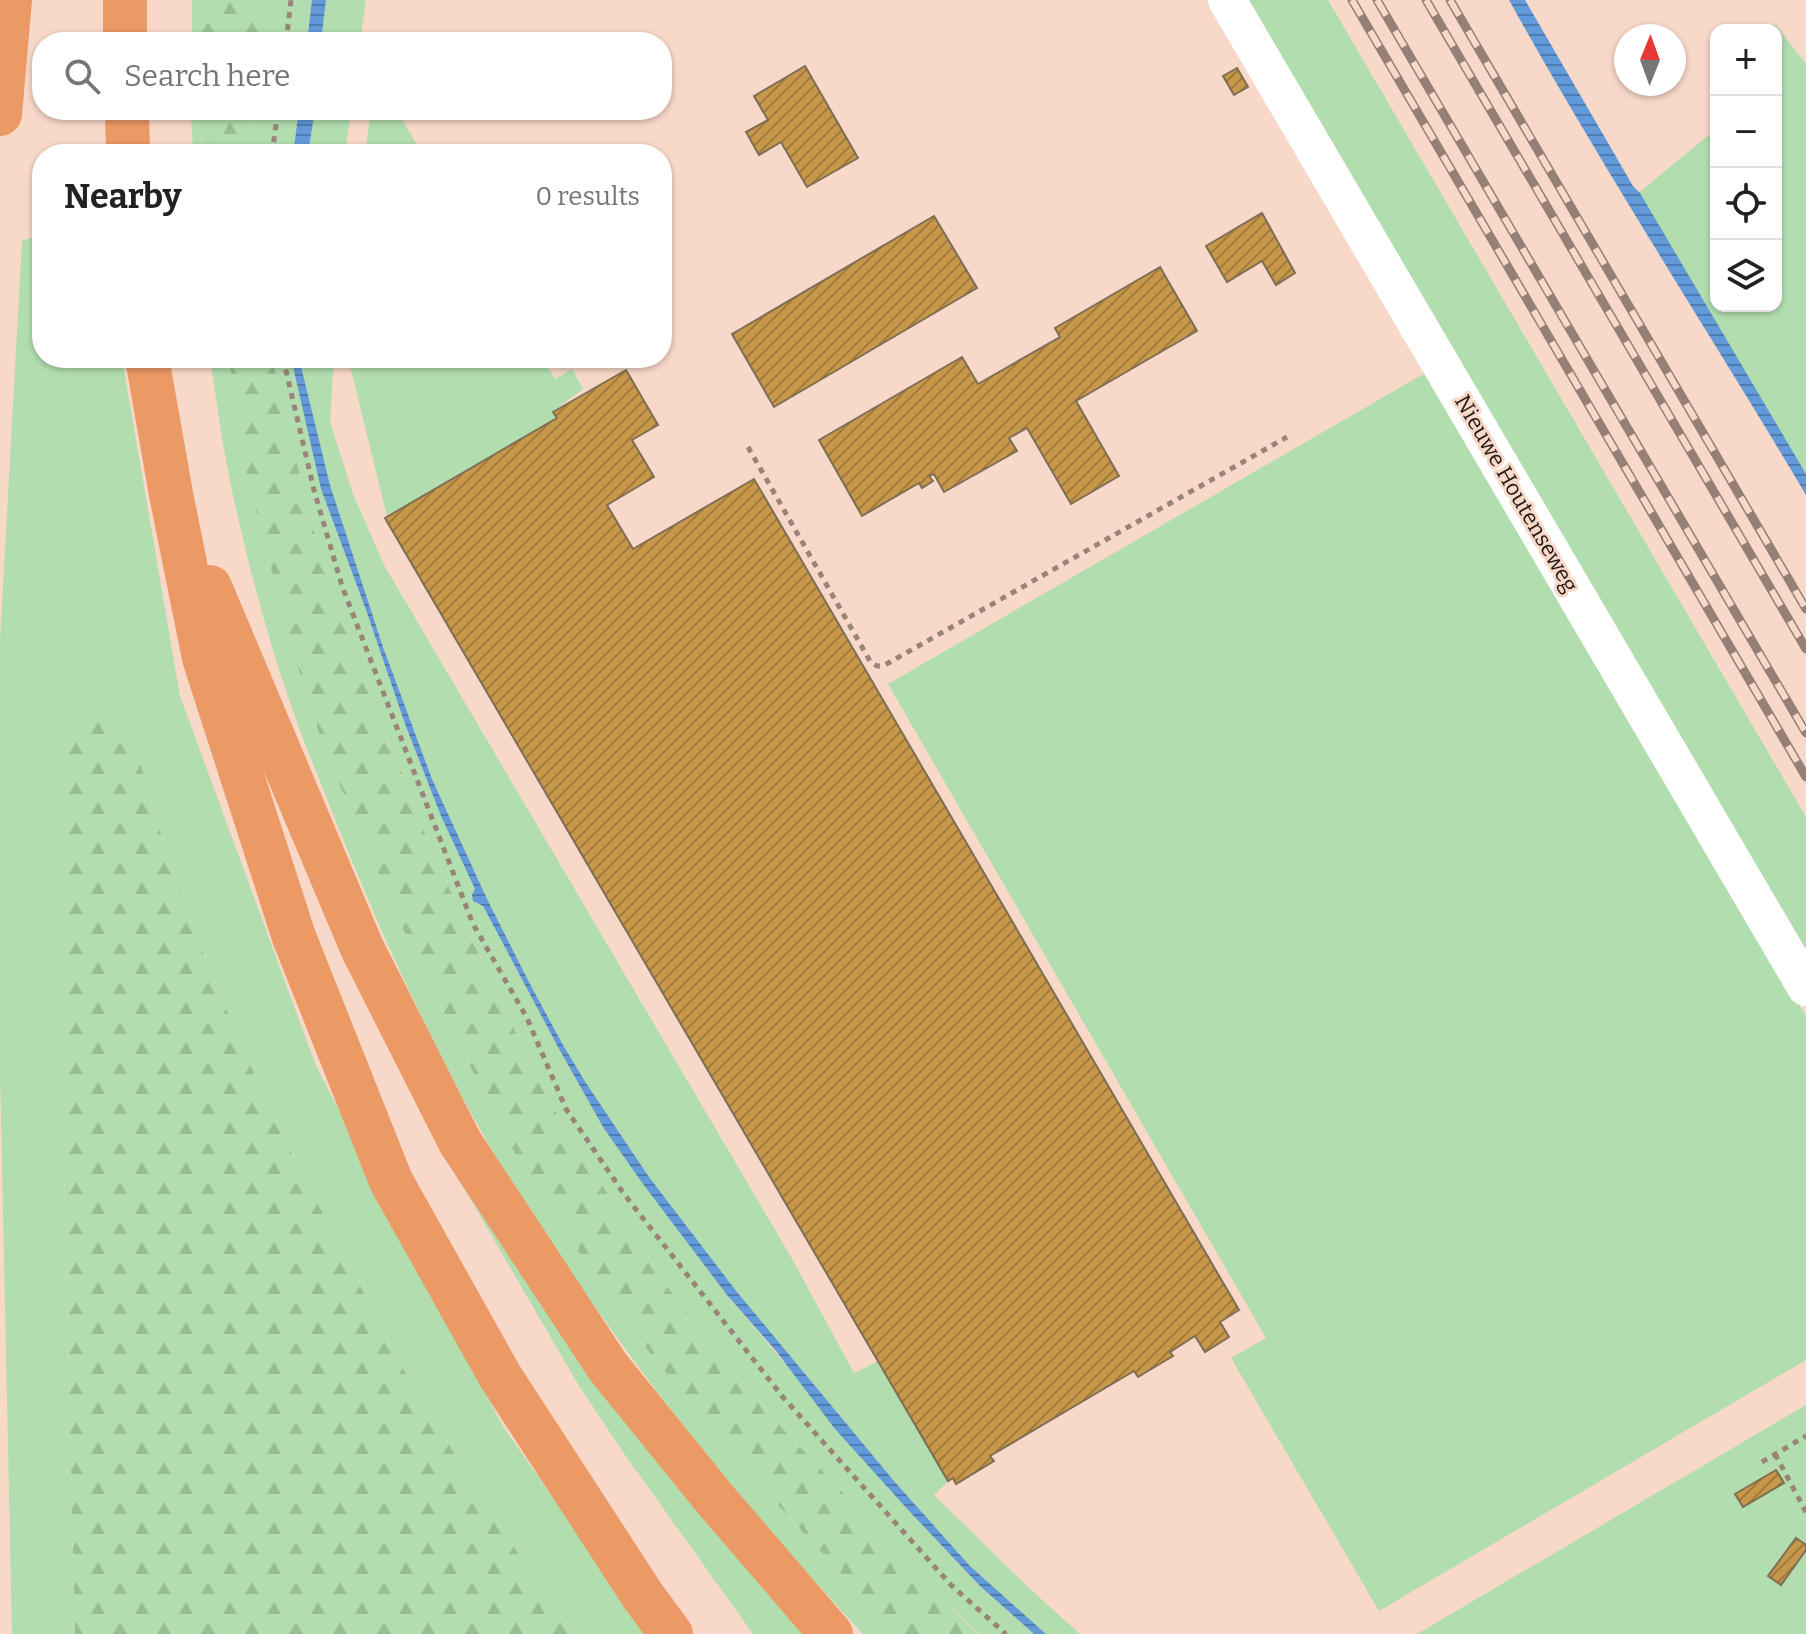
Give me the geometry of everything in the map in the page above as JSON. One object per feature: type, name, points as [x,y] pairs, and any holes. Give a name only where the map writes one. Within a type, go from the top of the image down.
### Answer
[{"type":"highway","points":[[0,114],[10,0]]},
{"type":"highway","points":[[125,0],[125,32]]},
{"type":"highway","points":[[127,120],[128,144]]},
{"type":"highway","points":[[149,368],[204,658],[294,937],[391,1181],[500,1376],[671,1634]]},
{"type":"highway","points":[[171,494],[362,948],[460,1142],[608,1367],[714,1498],[831,1634]]},
{"type":"street","name":"Nieuwe Houtenseweg","points":[[1227,0],[1806,987]]},
{"type":"path","points":[[287,32],[291,0]]},
{"type":"path","points":[[273,144],[277,120]]},
{"type":"path","points":[[285,368],[314,490],[342,586],[473,924],[527,1018],[566,1109],[624,1194],[782,1396],[951,1585],[1006,1634]]},
{"type":"path","points":[[748,447],[870,661],[883,666],[1287,437]]},
{"type":"path","points":[[1762,1462],[1806,1436]]},
{"type":"path","points":[[1775,1454],[1806,1512]]},
{"type":"green space","points":[[192,0],[270,0],[264,32],[192,32]]},
{"type":"green space","points":[[270,0],[312,0],[308,32],[264,32]]},
{"type":"green space","points":[[326,0],[366,0],[361,32],[322,32]]},
{"type":"green space","points":[[1240,0],[1328,0],[1806,817],[1806,964]]},
{"type":"green space","points":[[1782,33],[1806,64],[1806,480],[1636,195],[1710,134],[1710,312],[1782,312]]},
{"type":"green space","points":[[191,120],[195,120],[203,144],[193,144]]},
{"type":"green space","points":[[195,120],[252,120],[248,144],[203,144]]},
{"type":"green space","points":[[252,120],[298,120],[294,144],[248,144]]},
{"type":"green space","points":[[313,120],[350,120],[346,144],[310,144]]},
{"type":"green space","points":[[370,120],[403,120],[416,144],[366,144]]},
{"type":"green space","points":[[32,238],[32,368],[124,368],[180,696],[316,1066],[502,1425],[649,1634],[575,1634],[476,1489],[408,1378],[273,1117],[225,1006],[188,915],[138,752],[110,723],[100,723],[81,726],[63,749],[62,1090],[75,1634],[12,1634],[0,1072],[0,641],[22,241]]},
{"type":"green space","points":[[212,368],[230,368],[233,391],[324,749],[408,941],[507,1141],[642,1343],[740,1464],[897,1634],[863,1634],[732,1486],[611,1330],[498,1161],[422,1019],[307,750],[268,633],[226,461]]},
{"type":"green space","points":[[230,368],[274,368],[311,522],[345,629],[433,853],[559,1118],[669,1289],[716,1352],[771,1416],[978,1634],[897,1634],[740,1464],[642,1343],[507,1141],[408,941],[324,749],[289,638],[245,467]]},
{"type":"green space","points":[[273,368],[293,368],[321,489],[405,724],[441,816],[476,889],[473,901],[483,906],[603,1127],[727,1295],[910,1512],[980,1586],[1034,1634],[979,1634],[939,1596],[771,1416],[716,1352],[669,1289],[559,1118],[518,1037],[433,853],[345,629],[311,522]]},
{"type":"green space","points":[[301,368],[333,368],[330,422],[353,494],[384,565],[791,1257],[854,1373],[877,1362],[948,1481],[934,1495],[1080,1634],[1046,1634],[970,1566],[894,1481],[737,1292],[649,1177],[586,1083],[530,984],[432,779],[383,647],[330,485]]},
{"type":"green space","points":[[350,368],[548,368],[555,379],[572,369],[583,389],[553,411],[556,418],[387,516]]},
{"type":"green space","points":[[1425,373],[1806,1016],[1806,1360],[1379,1611],[1231,1358],[1266,1338],[888,684]]},
{"type":"green space","points":[[89,722],[110,722],[126,734],[138,752],[188,915],[273,1117],[408,1378],[476,1489],[575,1634],[75,1634],[62,1090],[63,749],[74,730]]},
{"type":"green space","points":[[424,1119],[429,1119],[809,1634],[753,1634],[576,1381]]},
{"type":"green space","points":[[1806,1405],[1806,1634],[1417,1634]]},
{"type":"water","points":[[312,0],[326,0],[322,32],[308,32]]},
{"type":"water","points":[[1509,0],[1525,0],[1806,474],[1806,495],[1618,187]]},
{"type":"water","points":[[298,120],[313,120],[310,144],[294,144]]},
{"type":"water","points":[[293,368],[301,368],[330,485],[383,647],[432,779],[488,901],[563,1045],[649,1177],[737,1292],[894,1481],[970,1566],[1046,1634],[1034,1634],[980,1586],[835,1429],[776,1351],[727,1295],[603,1127],[483,906],[473,901],[475,889],[441,816],[405,724],[321,489]]},
{"type":"building","points":[[805,66],[858,158],[807,187],[781,142],[759,155],[746,132],[768,120],[754,96]]},
{"type":"building","points":[[1237,68],[1248,87],[1234,95],[1223,76]]},
{"type":"building","points":[[1262,213],[1295,273],[1276,285],[1262,261],[1227,282],[1206,246]]},
{"type":"building","points":[[934,216],[977,288],[774,407],[732,334]]},
{"type":"building","points":[[1160,267],[1197,331],[1076,401],[1119,476],[1071,504],[1027,428],[1009,438],[1017,451],[944,492],[934,474],[929,476],[933,481],[922,488],[919,483],[862,516],[819,440],[962,357],[978,384],[1060,337],[1055,328]]},
{"type":"building","points":[[626,370],[658,425],[632,440],[654,477],[607,505],[633,549],[754,479],[1239,1310],[1220,1322],[1229,1337],[1205,1352],[1195,1336],[1170,1352],[1173,1356],[1138,1377],[1134,1371],[990,1456],[994,1461],[956,1484],[953,1478],[948,1481],[385,518],[557,418],[553,412]]},
{"type":"building","points":[[1776,1470],[1784,1483],[1743,1507],[1735,1494]]},
{"type":"building","points":[[1796,1538],[1806,1545],[1806,1550],[1781,1585],[1768,1576]]},
{"type":"railway","points":[[1352,0],[1806,777]]},
{"type":"railway","points":[[1377,0],[1806,733]]},
{"type":"railway","points":[[1426,0],[1806,649]]},
{"type":"railway","points":[[1450,0],[1806,609]]}]
